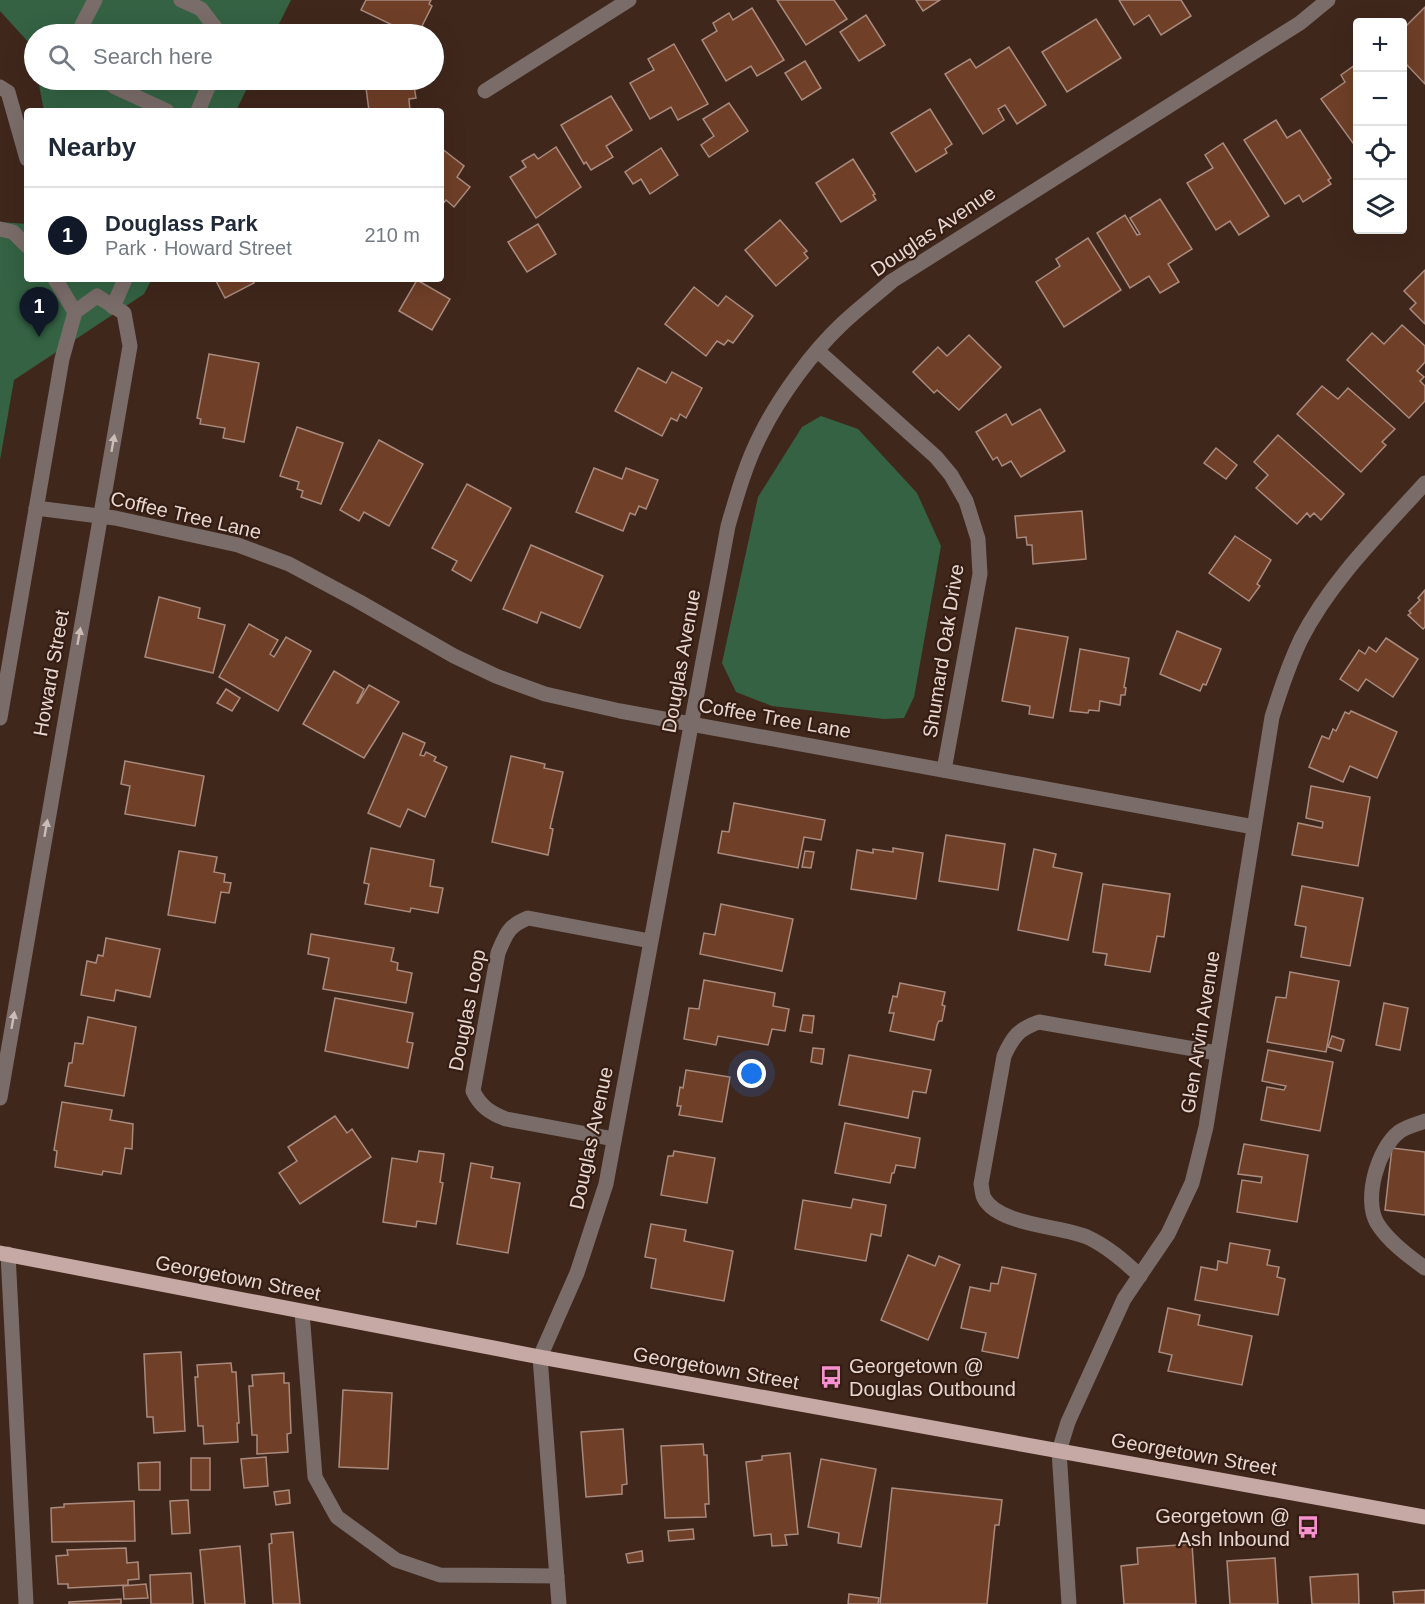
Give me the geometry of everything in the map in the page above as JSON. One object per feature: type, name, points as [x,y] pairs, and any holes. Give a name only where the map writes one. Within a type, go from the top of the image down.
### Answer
[{"type":"main road","name":"Georgetown Street","points":[[4,1253],[540,1357],[1425,1517]]},
{"type":"street","points":[[83,24],[95,0]]},
{"type":"street","points":[[181,0],[201,9],[212,24]]},
{"type":"street","points":[[485,91],[628,0]]},
{"type":"street","name":"Douglas Avenue","points":[[559,1604],[540,1357],[577,1273],[606,1184],[728,526],[744,475],[761,434],[787,391],[818,351],[842,324],[892,281],[1300,23],[1328,0]]},
{"type":"street","points":[[0,87],[8,92],[24,148]]},
{"type":"street","points":[[122,90],[160,108]]},
{"type":"street","points":[[199,108],[207,90]]},
{"type":"street","points":[[0,230],[13,232],[24,243]]},
{"type":"street","points":[[57,282],[75,312]]},
{"type":"street","points":[[0,718],[62,359],[75,312],[98,296],[114,306],[124,282]]},
{"type":"street","name":"Howard Street","points":[[0,1098],[130,346],[124,313],[114,306]]},
{"type":"street","name":"Shumard Oak Drive","points":[[818,351],[936,457],[951,475],[966,501],[978,540],[980,574],[945,770]]},
{"type":"street","name":"Glen Arvin Avenue","points":[[1069,1604],[1059,1451],[1068,1422],[1124,1299],[1168,1234],[1192,1184],[1206,1127],[1272,717],[1283,682],[1301,639],[1325,600],[1373,540],[1425,483]]},
{"type":"street","name":"Coffee Tree Lane","points":[[36,508],[115,518],[238,545],[289,564],[454,656],[496,676],[545,694],[620,711],[1254,827]]},
{"type":"street","name":"Douglas Loop","points":[[614,1139],[506,1119],[493,1114],[478,1102],[472,1091],[495,964],[506,933],[515,923],[528,918],[650,941]]},
{"type":"street","points":[[1140,1276],[1118,1256],[1086,1237],[1013,1218],[993,1208],[984,1198],[981,1184],[1004,1056],[1011,1040],[1024,1027],[1039,1022],[1217,1053]]},
{"type":"street","points":[[1425,1121],[1400,1132],[1387,1146],[1376,1169],[1372,1197],[1376,1221],[1388,1237],[1425,1268]]},
{"type":"street","points":[[4,1253],[26,1604]]},
{"type":"street","points":[[302,1312],[315,1477],[337,1517],[396,1560],[440,1575],[557,1575]]},
{"type":"green space","points":[[0,0],[291,0],[279,24],[24,24],[24,37],[0,11]]},
{"type":"green space","points":[[40,90],[246,90],[237,108],[43,108]]},
{"type":"green space","points":[[0,222],[24,224],[24,282],[150,282],[144,294],[14,380],[0,460]]},
{"type":"green space","points":[[821,416],[858,429],[917,493],[941,546],[914,697],[904,718],[884,719],[772,706],[736,692],[722,663],[758,497],[802,427]]},
{"type":"building","points":[[366,0],[431,0],[429,4],[432,6],[423,24],[390,24],[361,10]]},
{"type":"building","points":[[777,0],[834,0],[847,19],[806,45]]},
{"type":"building","points":[[916,0],[940,0],[923,11]]},
{"type":"building","points":[[1119,0],[1181,0],[1191,16],[1161,35],[1149,15],[1134,25]]},
{"type":"building","points":[[1425,7],[1425,84],[1407,65],[1407,25]]},
{"type":"building","points":[[752,8],[784,60],[757,76],[751,66],[726,81],[702,40],[717,31],[713,23],[729,13],[733,20]]},
{"type":"building","points":[[866,15],[885,45],[859,61],[840,32]]},
{"type":"building","points":[[1096,19],[1121,58],[1067,92],[1042,52]]},
{"type":"building","points":[[674,44],[708,104],[678,120],[671,107],[650,119],[630,83],[654,70],[648,59]]},
{"type":"building","points":[[1009,47],[1046,105],[1017,124],[1005,105],[998,109],[1004,120],[983,134],[945,74],[970,59],[976,68]]},
{"type":"building","points":[[805,61],[821,88],[802,100],[785,73]]},
{"type":"building","points":[[1353,67],[1353,143],[1321,99],[1345,82],[1341,75]]},
{"type":"building","points":[[366,90],[415,90],[416,98],[409,99],[410,108],[369,108]]},
{"type":"building","points":[[611,96],[632,130],[606,146],[613,157],[591,170],[586,162],[584,164],[561,125]]},
{"type":"building","points":[[729,103],[748,131],[709,157],[701,145],[714,136],[703,119]]},
{"type":"building","points":[[930,109],[952,144],[945,149],[947,153],[916,172],[891,133]]},
{"type":"building","points":[[1276,120],[1287,138],[1300,130],[1331,178],[1328,180],[1331,184],[1303,202],[1299,195],[1285,204],[1244,140]]},
{"type":"building","points":[[1223,143],[1269,216],[1239,235],[1230,221],[1216,230],[1187,183],[1213,168],[1205,155]]},
{"type":"building","points":[[556,147],[581,187],[536,218],[510,177],[526,167],[522,161],[534,154],[538,159]]},
{"type":"building","points":[[661,148],[678,175],[650,194],[641,179],[633,184],[625,172]]},
{"type":"building","points":[[444,150],[464,166],[457,177],[470,187],[454,207],[446,200],[444,202]]},
{"type":"building","points":[[853,159],[875,194],[873,195],[876,200],[841,222],[816,183]]},
{"type":"building","points":[[1160,199],[1192,249],[1168,264],[1179,282],[1160,293],[1149,276],[1130,288],[1097,233],[1125,215],[1137,235],[1140,234],[1130,218]]},
{"type":"building","points":[[780,220],[807,251],[804,253],[808,258],[776,286],[745,250]]},
{"type":"building","points":[[538,224],[556,254],[527,272],[508,242]]},
{"type":"building","points":[[1088,238],[1121,290],[1064,327],[1036,282],[1060,266],[1056,259]]},
{"type":"building","points":[[1425,270],[1425,324],[1410,309],[1416,303],[1404,291]]},
{"type":"building","points":[[217,282],[254,282],[254,283],[225,298]]},
{"type":"building","points":[[416,282],[420,282],[450,299],[432,330],[399,311]]},
{"type":"building","points":[[694,287],[718,306],[726,296],[753,316],[733,343],[728,340],[724,345],[717,341],[706,356],[665,324]]},
{"type":"building","points":[[1402,325],[1425,346],[1425,362],[1417,371],[1424,377],[1420,381],[1425,386],[1425,401],[1409,418],[1347,360],[1372,333],[1384,344]]},
{"type":"building","points":[[969,335],[1001,367],[959,410],[937,390],[934,393],[913,372],[938,347],[947,356]]},
{"type":"building","points":[[209,354],[259,363],[244,442],[223,438],[225,428],[200,424],[201,419],[197,418]]},
{"type":"building","points":[[638,368],[666,383],[672,372],[702,388],[686,418],[680,414],[677,421],[671,418],[662,436],[615,411]]},
{"type":"building","points":[[1322,386],[1338,399],[1348,388],[1395,429],[1382,442],[1386,445],[1361,472],[1297,414]]},
{"type":"building","points":[[1040,409],[1065,451],[1021,477],[1011,461],[1002,466],[997,457],[993,460],[976,432],[1006,414],[1012,425]]},
{"type":"building","points":[[297,427],[343,443],[321,504],[301,497],[303,491],[297,489],[299,482],[280,476]]},
{"type":"building","points":[[1278,435],[1344,494],[1321,520],[1314,513],[1310,517],[1307,513],[1297,524],[1256,488],[1268,475],[1254,462]]},
{"type":"building","points":[[379,440],[423,464],[389,526],[364,512],[359,521],[340,510]]},
{"type":"building","points":[[1216,448],[1237,465],[1226,479],[1204,463]]},
{"type":"building","points":[[594,468],[622,479],[626,468],[658,480],[646,509],[639,506],[635,515],[630,513],[623,531],[576,512]]},
{"type":"building","points":[[467,484],[511,508],[471,581],[452,570],[457,561],[432,548]]},
{"type":"building","points":[[1082,511],[1086,559],[1033,564],[1032,545],[1027,545],[1026,537],[1017,538],[1015,516]]},
{"type":"building","points":[[1235,536],[1271,560],[1257,584],[1260,586],[1249,601],[1209,573]]},
{"type":"building","points":[[531,545],[603,576],[580,628],[541,612],[537,623],[503,609]]},
{"type":"building","points":[[1425,590],[1425,627],[1423,629],[1408,615]]},
{"type":"building","points":[[159,597],[200,608],[198,618],[225,625],[213,673],[145,657]]},
{"type":"building","points":[[249,624],[278,640],[270,654],[274,657],[286,637],[311,651],[278,711],[219,677]]},
{"type":"building","points":[[1016,628],[1068,637],[1053,718],[1029,714],[1030,706],[1002,701]]},
{"type":"building","points":[[1177,631],[1221,649],[1206,685],[1203,684],[1200,691],[1160,674]]},
{"type":"building","points":[[1386,638],[1418,659],[1393,697],[1366,679],[1358,691],[1340,679],[1359,650],[1365,654],[1369,647],[1376,652]]},
{"type":"building","points":[[1080,649],[1129,658],[1124,687],[1126,688],[1125,695],[1121,695],[1120,705],[1100,701],[1099,711],[1089,710],[1088,713],[1070,711]]},
{"type":"building","points":[[334,671],[364,689],[357,703],[369,685],[399,702],[364,758],[303,724]]},
{"type":"building","points":[[226,689],[240,698],[232,711],[217,703]]},
{"type":"building","points":[[1351,711],[1397,732],[1377,778],[1350,766],[1343,782],[1309,767],[1322,736],[1329,739],[1333,729],[1336,731],[1345,712],[1349,714]]},
{"type":"building","points":[[403,733],[425,743],[420,755],[424,756],[426,752],[436,757],[434,761],[447,767],[425,817],[408,809],[400,827],[368,813]]},
{"type":"building","points":[[511,756],[545,764],[544,768],[563,772],[550,828],[553,829],[548,855],[492,842]]},
{"type":"building","points":[[125,761],[204,776],[195,826],[125,814],[130,786],[121,784]]},
{"type":"building","points":[[1311,786],[1370,797],[1358,866],[1292,855],[1298,823],[1322,828],[1323,822],[1306,818]]},
{"type":"building","points":[[734,803],[825,820],[821,840],[804,837],[798,868],[718,853],[722,831],[729,832]]},
{"type":"building","points":[[946,835],[1005,844],[998,890],[939,881]]},
{"type":"building","points":[[371,848],[434,860],[430,886],[443,888],[438,913],[411,908],[410,912],[365,904],[369,884],[364,883]]},
{"type":"building","points":[[893,848],[923,853],[916,899],[851,889],[857,850],[873,853],[873,849],[893,852]]},
{"type":"building","points":[[1034,849],[1056,854],[1053,867],[1082,873],[1068,940],[1018,930]]},
{"type":"building","points":[[179,851],[217,857],[214,872],[225,874],[224,882],[231,883],[229,893],[221,892],[215,923],[168,915]]},
{"type":"building","points":[[805,851],[814,852],[811,868],[802,867]]},
{"type":"building","points":[[1103,884],[1170,894],[1164,937],[1157,936],[1150,972],[1105,965],[1107,954],[1093,952]]},
{"type":"building","points":[[1302,886],[1363,898],[1350,966],[1301,957],[1306,927],[1295,925]]},
{"type":"building","points":[[721,904],[793,919],[782,971],[700,954],[704,933],[715,935]]},
{"type":"building","points":[[311,934],[394,948],[391,961],[398,963],[397,970],[412,973],[406,1003],[323,989],[329,958],[308,954]]},
{"type":"building","points":[[106,938],[160,949],[150,997],[116,990],[114,1001],[81,995],[87,961],[96,963],[98,955],[103,956]]},
{"type":"building","points":[[1290,972],[1339,981],[1326,1052],[1267,1042],[1276,997],[1286,998]]},
{"type":"building","points":[[704,980],[775,993],[773,1006],[789,1009],[785,1031],[772,1029],[768,1045],[718,1036],[716,1045],[684,1039],[689,1008],[699,1009]]},
{"type":"building","points":[[900,983],[945,992],[942,1021],[939,1021],[937,1025],[934,1040],[890,1031],[894,1013],[889,1013],[893,996],[897,997]]},
{"type":"building","points":[[335,998],[413,1013],[407,1042],[413,1043],[408,1068],[325,1051]]},
{"type":"building","points":[[1384,1003],[1408,1008],[1400,1050],[1376,1045]]},
{"type":"building","points":[[803,1015],[814,1016],[812,1033],[800,1031]]},
{"type":"building","points":[[88,1017],[136,1027],[124,1096],[65,1086],[75,1043],[83,1044]]},
{"type":"building","points":[[1332,1036],[1344,1040],[1341,1051],[1328,1047]]},
{"type":"building","points":[[813,1048],[824,1049],[822,1064],[811,1062]]},
{"type":"building","points":[[1268,1050],[1333,1062],[1320,1131],[1261,1120],[1267,1087],[1284,1090],[1286,1086],[1262,1081]]},
{"type":"building","points":[[849,1055],[931,1070],[926,1093],[913,1091],[908,1118],[839,1105]]},
{"type":"building","points":[[686,1070],[730,1077],[722,1122],[679,1115],[681,1106],[677,1106]]},
{"type":"building","points":[[62,1102],[112,1110],[110,1120],[133,1124],[132,1149],[125,1148],[121,1174],[103,1171],[102,1175],[55,1167],[57,1151],[54,1150]]},
{"type":"building","points":[[335,1116],[347,1133],[352,1129],[371,1157],[300,1204],[279,1173],[297,1161],[288,1147]]},
{"type":"building","points":[[845,1123],[920,1138],[915,1168],[896,1165],[890,1183],[835,1173]]},
{"type":"building","points":[[1244,1144],[1308,1155],[1297,1222],[1237,1212],[1242,1180],[1261,1183],[1262,1177],[1238,1174]]},
{"type":"building","points":[[1392,1148],[1425,1152],[1425,1215],[1385,1210]]},
{"type":"building","points":[[419,1151],[444,1154],[440,1182],[443,1183],[436,1224],[417,1221],[416,1227],[383,1222],[392,1158],[417,1162]]},
{"type":"building","points":[[674,1151],[715,1158],[707,1203],[661,1195],[668,1156],[673,1156]]},
{"type":"building","points":[[471,1163],[493,1167],[491,1178],[520,1183],[508,1253],[457,1244]]},
{"type":"building","points":[[853,1199],[886,1205],[881,1236],[871,1234],[866,1261],[795,1249],[803,1200],[851,1208]]},
{"type":"building","points":[[651,1224],[686,1230],[684,1241],[733,1251],[724,1301],[651,1288],[656,1259],[645,1257]]},
{"type":"building","points":[[1230,1243],[1270,1250],[1267,1265],[1279,1267],[1277,1277],[1285,1279],[1278,1315],[1195,1300],[1201,1267],[1217,1270],[1218,1261],[1227,1263]]},
{"type":"building","points":[[908,1255],[935,1266],[939,1256],[960,1265],[928,1340],[881,1320]]},
{"type":"building","points":[[1002,1267],[1036,1274],[1018,1358],[982,1351],[986,1333],[961,1328],[970,1287],[990,1291],[991,1283],[998,1284]]},
{"type":"building","points":[[1168,1308],[1200,1315],[1198,1325],[1252,1336],[1242,1385],[1168,1371],[1172,1355],[1159,1352]]},
{"type":"building","points":[[181,1352],[185,1431],[154,1433],[153,1417],[147,1417],[144,1354]]},
{"type":"building","points":[[231,1363],[232,1372],[236,1372],[238,1442],[204,1444],[203,1426],[198,1426],[195,1377],[198,1377],[197,1365]]},
{"type":"building","points":[[284,1373],[284,1383],[289,1383],[291,1433],[287,1434],[288,1452],[257,1454],[257,1435],[252,1435],[249,1386],[253,1386],[252,1375]]},
{"type":"building","points":[[343,1390],[392,1393],[388,1469],[339,1467]]},
{"type":"building","points":[[623,1429],[627,1484],[622,1485],[622,1494],[586,1497],[581,1432]]},
{"type":"building","points":[[703,1444],[704,1455],[707,1455],[709,1504],[705,1504],[706,1517],[665,1518],[661,1446]]},
{"type":"building","points":[[790,1453],[798,1534],[785,1535],[787,1545],[772,1546],[771,1534],[754,1536],[746,1462],[762,1460],[762,1456]]},
{"type":"building","points":[[266,1457],[268,1486],[244,1488],[241,1459]]},
{"type":"building","points":[[191,1458],[210,1458],[210,1490],[191,1490]]},
{"type":"building","points":[[821,1459],[876,1469],[861,1547],[838,1543],[839,1533],[808,1527]]},
{"type":"building","points":[[160,1462],[160,1490],[139,1490],[138,1463]]},
{"type":"building","points":[[892,1488],[1002,1500],[999,1525],[995,1525],[987,1604],[880,1604]]},
{"type":"building","points":[[289,1490],[290,1503],[276,1505],[274,1492]]},
{"type":"building","points":[[188,1500],[190,1533],[172,1534],[170,1501]]},
{"type":"building","points":[[134,1501],[135,1541],[52,1542],[51,1508],[64,1507],[64,1504]]},
{"type":"building","points":[[693,1529],[694,1539],[669,1541],[668,1531]]},
{"type":"building","points":[[293,1532],[300,1604],[273,1604],[269,1544],[272,1543],[271,1534]]},
{"type":"building","points":[[1192,1544],[1196,1604],[1124,1604],[1121,1566],[1138,1564],[1137,1548]]},
{"type":"building","points":[[240,1546],[245,1604],[205,1604],[200,1550]]},
{"type":"building","points":[[126,1548],[127,1563],[138,1562],[139,1579],[128,1580],[128,1585],[68,1588],[68,1584],[58,1584],[56,1556],[68,1555],[67,1550]]},
{"type":"building","points":[[642,1551],[643,1561],[628,1563],[626,1554]]},
{"type":"building","points":[[1275,1558],[1278,1604],[1230,1604],[1227,1561]]},
{"type":"building","points":[[191,1573],[193,1604],[151,1604],[150,1575]]},
{"type":"building","points":[[1358,1574],[1359,1604],[1312,1604],[1310,1577]]},
{"type":"building","points":[[146,1584],[148,1598],[124,1599],[123,1586]]},
{"type":"building","points":[[1425,1590],[1425,1604],[1394,1604],[1393,1592]]},
{"type":"building","points":[[849,1594],[879,1598],[878,1604],[848,1604]]},
{"type":"building","points":[[121,1599],[121,1604],[69,1604],[69,1602]]},
{"type":"place","name":"Douglass Park","points":[[39,337]]},
{"type":"place","name":"Georgetown @ Douglas Outbound","points":[[831,1377]]},
{"type":"place","name":"Georgetown @ Ash Inbound","points":[[1308,1527]]}]
